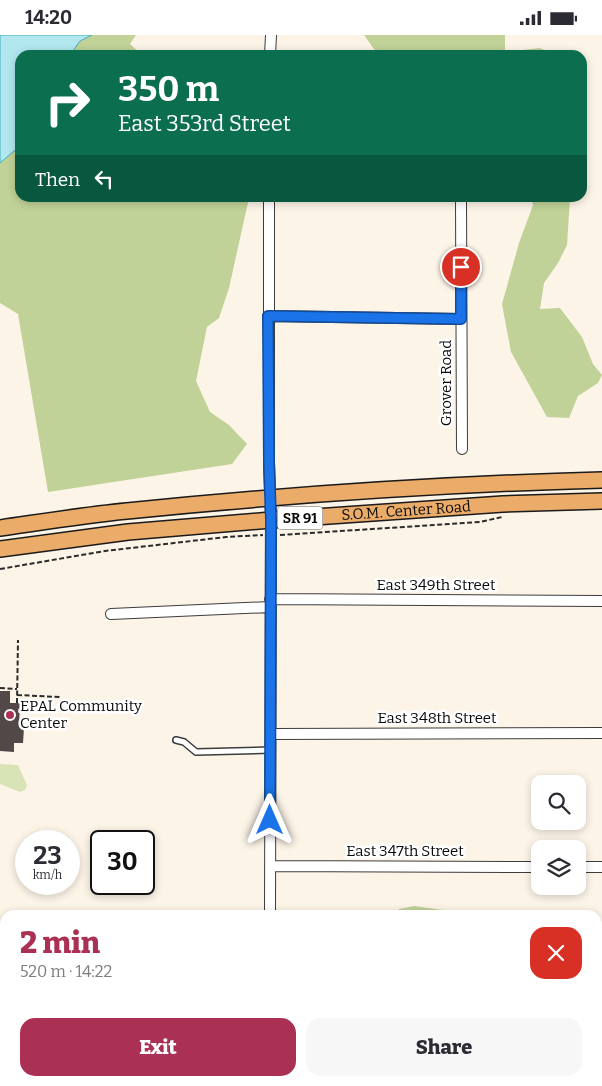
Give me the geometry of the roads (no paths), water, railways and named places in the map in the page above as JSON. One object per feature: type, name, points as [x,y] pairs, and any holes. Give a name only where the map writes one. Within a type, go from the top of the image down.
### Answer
[{"type":"main road","name":"S.O.M. Center Road","points":[[0,528],[126,511],[269,499],[502,483],[602,480]]},
{"type":"main road","name":"S.O.M. Center Road","points":[[0,549],[128,532],[271,520],[503,504],[602,501]]},
{"type":"street","points":[[270,35],[270,50]]},
{"type":"street","points":[[269,202],[269,499],[271,520],[270,910]]},
{"type":"street","name":"Grover Road","points":[[461,202],[462,449]]},
{"type":"street","points":[[268,316],[461,319]]},
{"type":"street","name":"East 349th Street","points":[[111,614],[270,603],[602,601]]},
{"type":"street","name":"East 348th Street","points":[[271,734],[602,733]]},
{"type":"street","name":"East 347th Street","points":[[270,866],[531,867]]},
{"type":"street","points":[[586,867],[602,867]]},
{"type":"lane","points":[[176,740],[184,742],[196,752],[271,750]]},
{"type":"water","points":[[0,35],[92,35],[80,41],[74,50],[15,50],[15,150],[0,163]]},
{"type":"place","name":"EPAL Community Center","points":[[10,715]]}]
